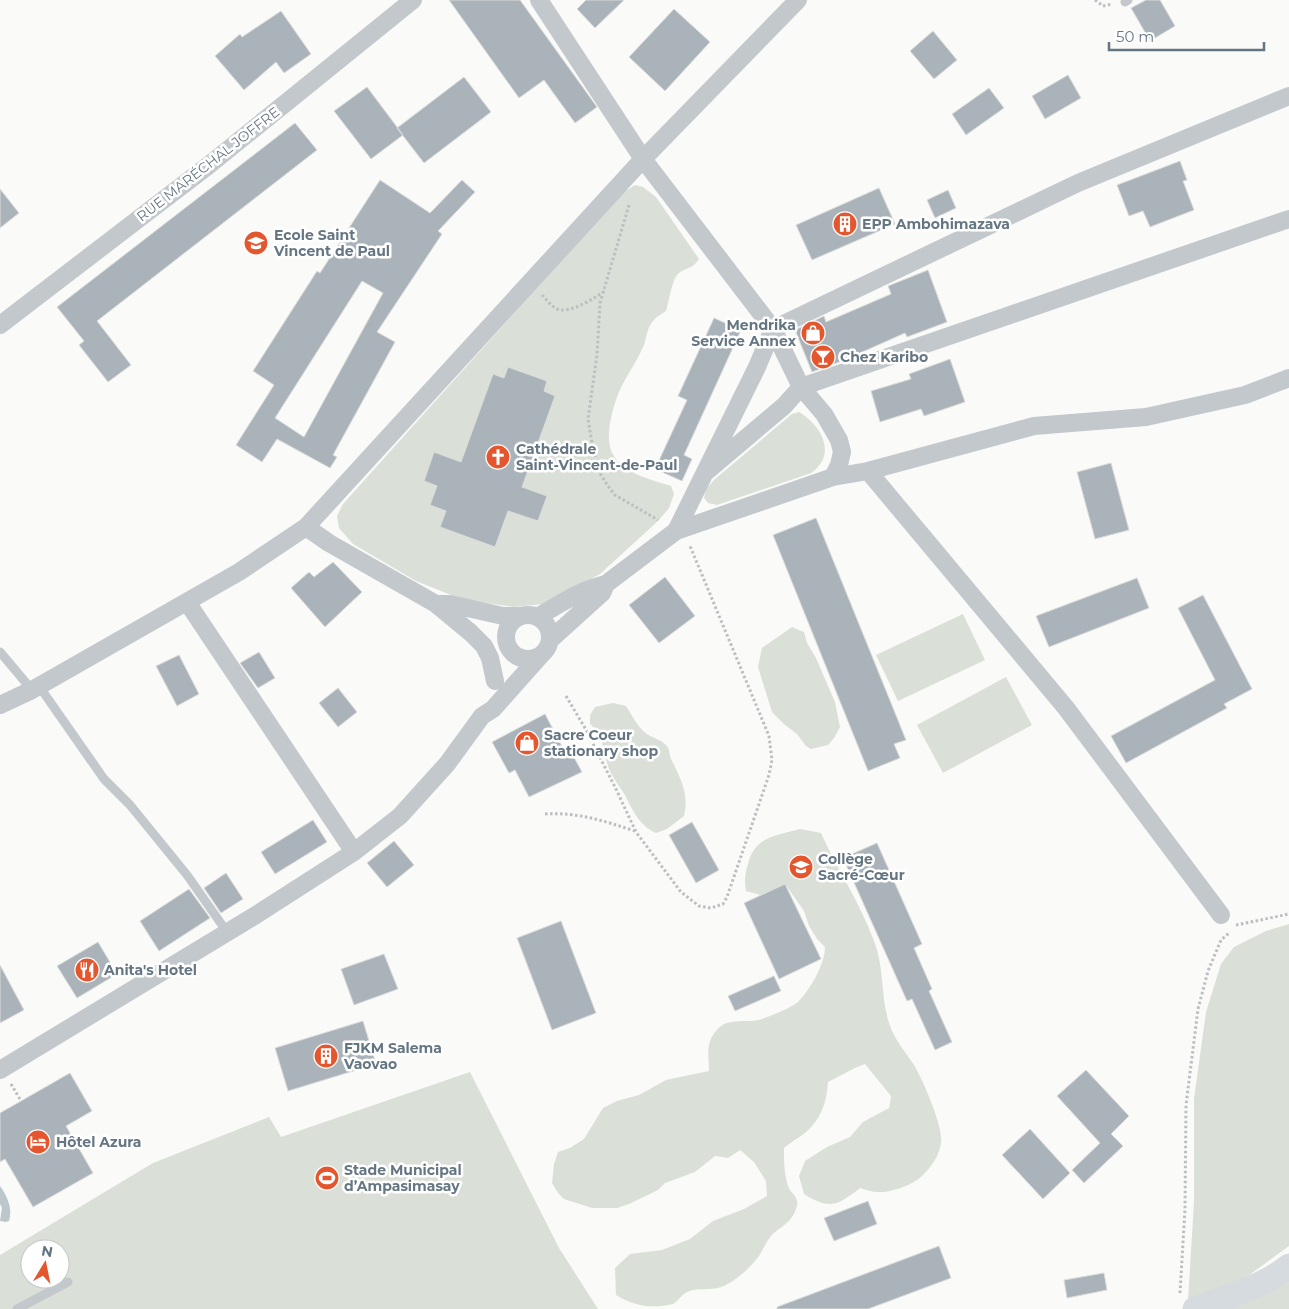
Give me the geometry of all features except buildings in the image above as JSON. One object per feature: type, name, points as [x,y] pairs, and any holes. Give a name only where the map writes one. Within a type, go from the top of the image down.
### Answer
[{"type":"main road","points":[[1187,1304],[1250,1288],[1289,1266]]},
{"type":"street","name":"RUE MARÉCHAL JOFFRE","points":[[0,325],[209,165],[413,0]]},
{"type":"street","points":[[539,0],[643,159],[772,329],[801,387],[824,414],[839,440],[842,452],[834,476]]},
{"type":"street","points":[[0,705],[35,688],[239,572],[306,527],[643,159],[798,0]]},
{"type":"street","points":[[676,531],[757,366],[772,329],[1078,184],[1289,96]]},
{"type":"street","points":[[703,474],[784,406],[801,387],[1289,220]]},
{"type":"street","points":[[606,584],[602,594],[535,657],[523,658],[513,652],[508,645],[506,636],[511,623],[595,586],[606,584],[676,531],[834,476],[868,471],[1034,426],[1146,417],[1245,395],[1289,378]]},
{"type":"street","points":[[868,471],[1066,708],[1221,915]]},
{"type":"street","points":[[306,527],[329,543],[436,604],[484,646],[490,658],[496,682]]},
{"type":"street","points":[[187,602],[354,852]]},
{"type":"street","points":[[0,1070],[256,915],[354,852],[400,816],[447,764],[482,716],[493,709],[545,648],[547,626],[529,616],[502,616],[450,604],[436,604]]},
{"type":"street","points":[[471,633],[508,645]]},
{"type":"street","points":[[482,716],[485,703],[496,682],[508,645]]},
{"type":"lane","points":[[0,652],[35,688],[104,779],[130,805],[187,875],[227,932]]},
{"type":"lane","points":[[17,1309],[55,1289]]},
{"type":"path","points":[[566,696],[585,728],[636,832],[680,892],[699,906],[711,908],[723,904],[742,856],[769,775],[772,760],[769,736],[690,545],[676,531],[615,495],[599,472],[588,419],[597,355],[600,303],[629,204]]},
{"type":"path","points":[[535,276],[541,294],[551,305],[566,311],[590,301],[605,291]]},
{"type":"path","points":[[545,814],[565,813],[585,816],[636,832]]},
{"type":"path","points":[[1187,1304],[1185,1208],[1186,1105],[1198,1009],[1208,971],[1221,940],[1238,926],[1289,914]]},
{"type":"path","points":[[1221,915],[1238,926]]},
{"type":"shaded area","points":[[635,185],[643,187],[656,197],[699,259],[690,268],[679,273],[673,285],[666,311],[657,317],[650,326],[641,352],[619,393],[609,428],[611,450],[619,462],[640,476],[671,486],[674,494],[669,508],[658,521],[600,574],[543,604],[514,607],[461,599],[416,581],[353,544],[339,528],[337,516],[343,504],[621,194]]},
{"type":"shaded area","points":[[799,412],[814,424],[820,432],[825,449],[824,457],[811,473],[717,505],[708,503],[704,498],[706,489],[715,479],[792,414]]},
{"type":"shaded area","points":[[963,614],[985,660],[898,701],[876,655]]},
{"type":"shaded area","points":[[792,627],[804,632],[807,643],[816,658],[835,702],[840,727],[828,745],[811,749],[772,712],[758,667],[762,648]]},
{"type":"shaded area","points":[[1006,677],[1032,725],[943,773],[917,725]]},
{"type":"shaded area","points":[[613,703],[626,706],[644,731],[663,742],[668,748],[683,787],[686,801],[684,816],[667,829],[656,833],[641,822],[609,769],[601,739],[595,728],[590,724],[590,715],[595,707]]},
{"type":"shaded area","points":[[800,829],[821,833],[868,927],[878,952],[889,1022],[895,1037],[918,1071],[932,1103],[941,1136],[939,1152],[926,1172],[909,1185],[884,1192],[860,1188],[845,1199],[833,1204],[820,1202],[804,1194],[799,1176],[805,1161],[827,1147],[850,1137],[863,1122],[889,1108],[891,1096],[865,1064],[855,1068],[828,1082],[824,1106],[816,1121],[806,1132],[784,1148],[784,1167],[787,1181],[797,1205],[791,1218],[771,1236],[751,1265],[726,1285],[685,1293],[673,1304],[643,1306],[630,1302],[616,1295],[615,1268],[630,1254],[662,1250],[690,1239],[713,1221],[744,1209],[767,1196],[766,1181],[754,1162],[740,1150],[728,1158],[715,1156],[695,1172],[665,1183],[658,1190],[629,1204],[617,1208],[592,1208],[564,1199],[558,1193],[552,1183],[554,1164],[558,1152],[570,1148],[584,1139],[603,1108],[617,1101],[639,1095],[666,1080],[709,1071],[708,1055],[710,1041],[720,1027],[730,1022],[759,1020],[773,1015],[798,1002],[807,991],[820,969],[825,947],[817,939],[809,926],[804,911],[785,884],[761,895],[746,891],[745,884],[751,855],[761,842]]},
{"type":"shaded area","points":[[1289,924],[1289,1246],[1241,1281],[1188,1301],[1194,1202],[1194,1099],[1206,1012],[1221,964],[1234,947],[1266,931]]},
{"type":"shaded area","name":"Stade Municipal d’Ampasimasay","points":[[470,1072],[559,1248],[598,1309],[0,1309],[0,1255],[20,1243],[20,1289],[70,1289],[70,1239],[27,1239],[153,1163],[269,1117],[281,1137]]},
{"type":"shaded area","points":[[0,1186],[10,1207],[9,1221],[6,1222],[0,1221],[2,1208],[0,1204]]},
{"type":"shaded area","points":[[1289,1279],[1289,1309],[1226,1309],[1252,1301]]},
{"type":"place","name":"EPP Ambohimazava","points":[[845,224]]},
{"type":"place","name":"Ecole Saint Vincent de Paul","points":[[256,243]]},
{"type":"place","name":"Mendrika Service Annex","points":[[813,333]]},
{"type":"place","name":"Chez Karibo","points":[[823,357]]},
{"type":"place","name":"Cathédrale Saint-Vincent-de-Paul","points":[[498,457]]},
{"type":"place","name":"Sacre Coeur stationary shop","points":[[527,743]]},
{"type":"place","name":"Collège Sacré-Cœur","points":[[801,867]]},
{"type":"place","name":"Anita's Hotel","points":[[87,970]]},
{"type":"place","name":"FJKM Salema Vaovao","points":[[326,1056]]},
{"type":"place","name":"Hôtel Azura","points":[[38,1142]]},
{"type":"place","name":"Stade Municipal d’Ampasimasay","points":[[327,1178]]}]
